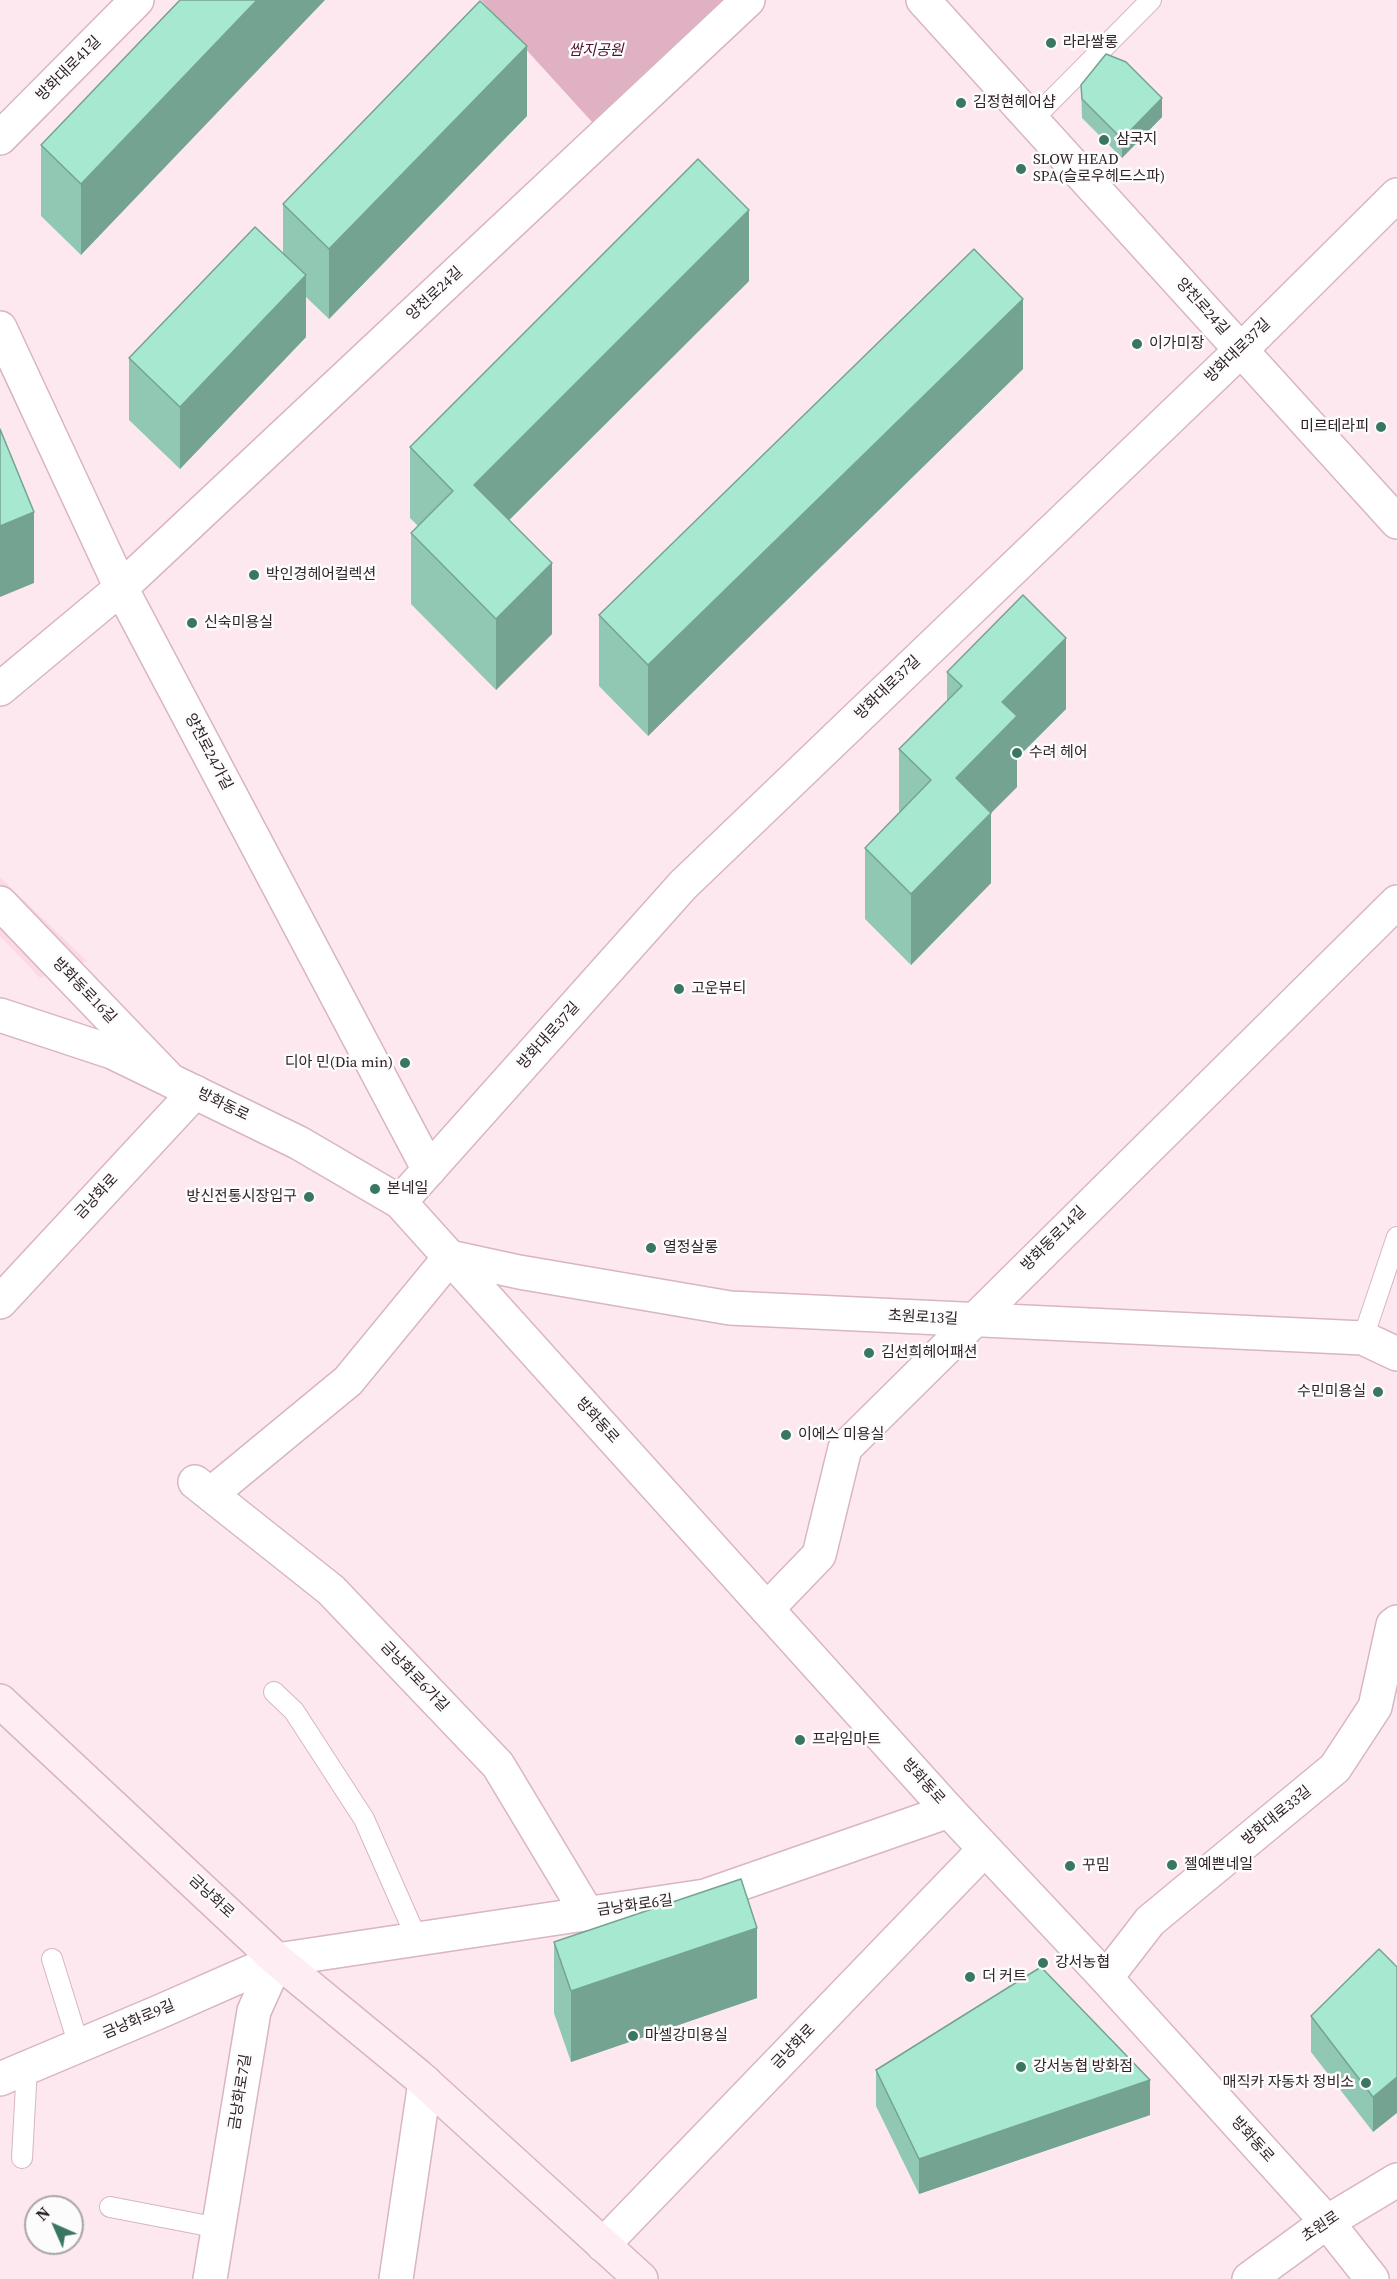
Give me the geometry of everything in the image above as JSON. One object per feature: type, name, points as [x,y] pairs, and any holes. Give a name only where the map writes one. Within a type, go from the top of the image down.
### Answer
[{"type":"main road","name":"금낭화로","points":[[1,1703],[277,1960],[425,2082],[619,2265]]},
{"type":"street","name":"방화대로41길","points":[[0,138],[137,0]]},
{"type":"street","name":"양천로24길","points":[[122,588],[748,0]]},
{"type":"street","name":"양천로24길","points":[[923,0],[1397,522]]},
{"type":"street","name":"방화대로37길","points":[[400,1202],[683,885],[1240,350],[1397,195]]},
{"type":"street","name":"양천로24가길","points":[[0,328],[122,588],[429,1170]]},
{"type":"street","points":[[0,689],[122,588]]},
{"type":"street","name":"방화동로14길","points":[[767,1609],[819,1556],[845,1448],[1397,902]]},
{"type":"street","name":"방화동로16길","points":[[0,903],[182,1086]]},
{"type":"street","name":"방화동로","points":[[0,1015],[112,1052],[299,1143],[400,1202],[984,1850],[1106,1978],[1327,2222],[1372,2279]]},
{"type":"street","name":"금낭화로","points":[[0,1302],[182,1086]]},
{"type":"street","name":"초원로13길","points":[[450,1257],[519,1272],[730,1308],[1363,1338],[1397,1354]]},
{"type":"street","name":"금낭화로6가길","points":[[450,1257],[348,1381],[202,1488],[332,1590],[498,1765],[587,1913]]},
{"type":"street","name":"방화대로33길","points":[[1106,1978],[1150,1921],[1335,1768],[1375,1707],[1393,1625],[1397,1622]]},
{"type":"street","name":"금낭화로6길","points":[[277,1960],[705,1896],[949,1811]]},
{"type":"street","name":"금낭화로","points":[[619,2265],[984,1850]]},
{"type":"street","name":"금낭화로9길","points":[[13,2073],[277,1960]]},
{"type":"street","name":"금낭화로7길","points":[[210,2279],[254,2011],[277,1960]]},
{"type":"street","points":[[396,2279],[425,2082]]},
{"type":"street","name":"초원로","points":[[1249,2279],[1327,2222],[1397,2180]]},
{"type":"lane","points":[[1033,119],[1151,0]]},
{"type":"lane","points":[[1363,1338],[1397,1237]]},
{"type":"lane","points":[[274,1692],[294,1711],[364,1819],[417,1939]]},
{"type":"lane","points":[[52,1959],[79,2046]]},
{"type":"lane","points":[[13,2073],[22,2158]]},
{"type":"lane","points":[[110,2207],[219,2228]]},
{"type":"shaded area","points":[[0,877],[87,961],[40,978],[0,936]]},
{"type":"green space","name":"쌈지공원","points":[[481,0],[729,0],[593,123]]},
{"type":"building","points":[[180,0],[257,0],[81,184],[41,145]]},
{"type":"building","points":[[480,1],[527,46],[329,249],[283,204]]},
{"type":"building","points":[[1106,54],[1126,62],[1162,98],[1122,139],[1082,99],[1081,85]]},
{"type":"building","points":[[698,159],[749,210],[474,485],[552,563],[496,619],[411,533],[453,491],[410,447]]},
{"type":"building","points":[[255,227],[306,275],[180,407],[129,358]]},
{"type":"building","points":[[974,249],[1023,299],[648,665],[599,615]]},
{"type":"building","points":[[0,429],[34,512],[0,526]]},
{"type":"building","points":[[1023,595],[1066,638],[1002,702],[1017,716],[956,778],[991,813],[911,894],[865,848],[931,780],[899,749],[962,686],[947,672]]},
{"type":"building","points":[[741,1879],[757,1928],[571,1991],[554,1942]]},
{"type":"building","name":"매직카 자동차 정비소","points":[[1379,1949],[1397,1967],[1397,2077],[1373,2097],[1311,2016]]},
{"type":"building","name":"강서농협 방화점","points":[[1041,1967],[1150,2080],[919,2159],[876,2070]]},
{"type":"place","name":"라라쌀롱","points":[[1051,43]]},
{"type":"place","name":"김정현헤어샵","points":[[961,103]]},
{"type":"place","name":"삼국지","points":[[1104,140]]},
{"type":"place","name":"SLOW HEAD SPA(슬로우헤드스파)","points":[[1021,169]]},
{"type":"place","name":"이가미장","points":[[1137,344]]},
{"type":"place","name":"미르테라피","points":[[1381,427]]},
{"type":"place","name":"박인경헤어컬렉션","points":[[254,575]]},
{"type":"place","name":"신숙미용실","points":[[192,623]]},
{"type":"place","name":"수려 헤어","points":[[1017,753]]},
{"type":"place","name":"고운뷰티","points":[[679,989]]},
{"type":"place","name":"디아 민(Dia min)","points":[[405,1063]]},
{"type":"place","name":"본네일","points":[[375,1189]]},
{"type":"place","name":"방신전통시장입구","points":[[309,1197]]},
{"type":"place","name":"열정살롱","points":[[651,1248]]},
{"type":"place","name":"김선희헤어패션","points":[[869,1353]]},
{"type":"place","name":"수민미용실","points":[[1378,1392]]},
{"type":"place","name":"이에스 미용실","points":[[786,1435]]},
{"type":"place","name":"프라임마트","points":[[800,1740]]},
{"type":"place","name":"젤예쁜네일","points":[[1172,1865]]},
{"type":"place","name":"꾸밈","points":[[1070,1866]]},
{"type":"place","name":"강서농협","points":[[1043,1963]]},
{"type":"place","name":"더 커트","points":[[970,1977]]},
{"type":"place","name":"마셀강미용실","points":[[633,2036]]},
{"type":"place","name":"강서농협 방화점","points":[[1021,2067]]},
{"type":"place","name":"매직카 자동차 정비소","points":[[1366,2083]]}]
